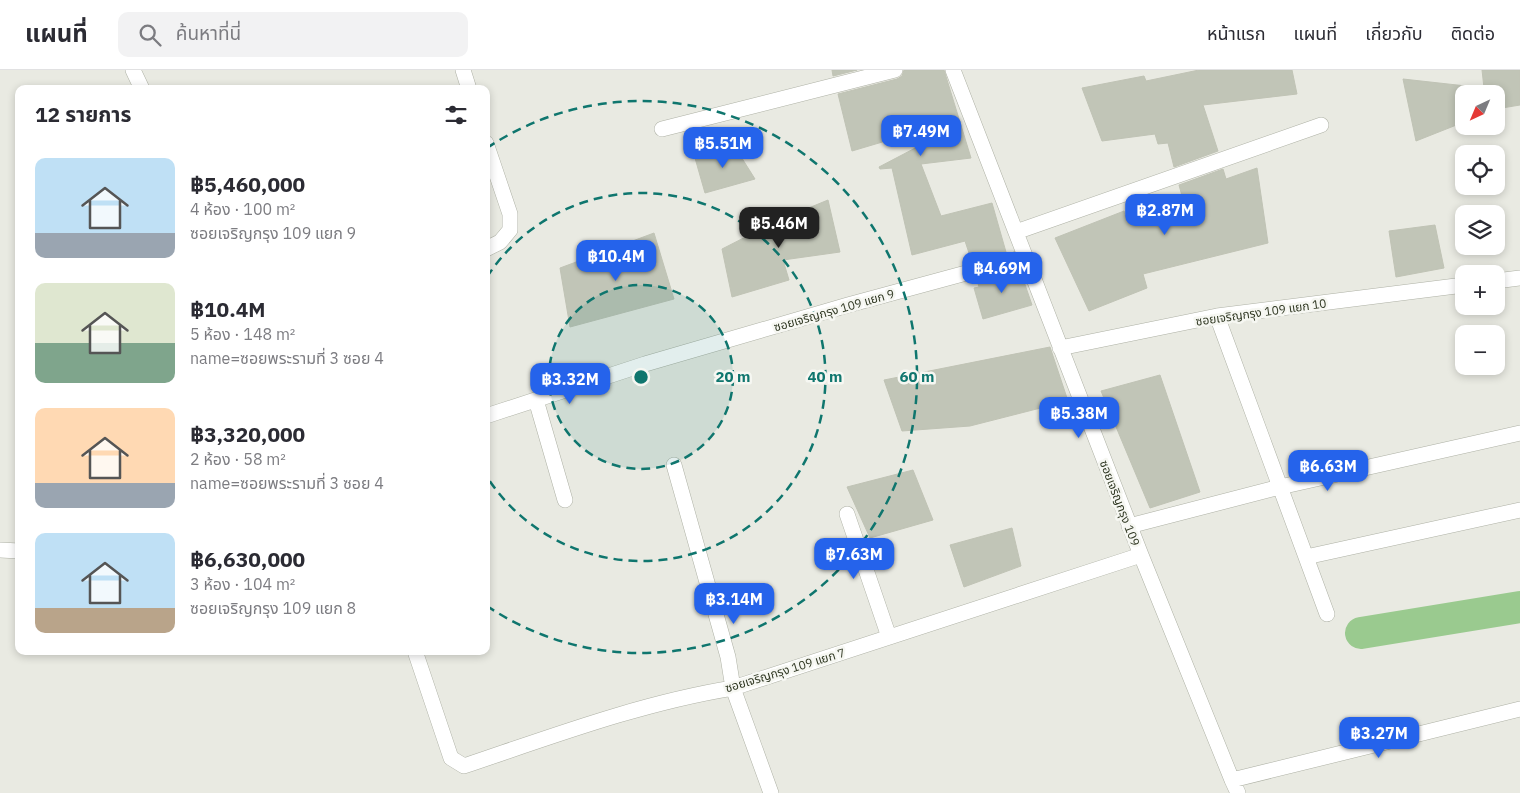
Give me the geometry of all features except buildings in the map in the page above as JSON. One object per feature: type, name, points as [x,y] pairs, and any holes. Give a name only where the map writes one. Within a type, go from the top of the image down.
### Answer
[{"type":"street","points":[[133,70],[140,85]]},
{"type":"street","points":[[463,70],[468,85]]},
{"type":"street","points":[[662,129],[895,70]]},
{"type":"street","name":"ซอยเจริญกรุง 109","points":[[953,70],[1129,526],[1235,787]]},
{"type":"street","points":[[1016,232],[1321,124]]},
{"type":"street","points":[[490,154],[510,214],[510,230],[500,242],[490,247]]},
{"type":"street","name":"ซอยเจริญกรุง 109 แยก 9","points":[[490,415],[644,364],[848,305],[1025,257]]},
{"type":"street","points":[[1505,280],[1520,278]]},
{"type":"street","name":"ซอยเจริญกรุง 109 แยก 10","points":[[1060,348],[1217,316],[1455,286]]},
{"type":"street","points":[[1217,316],[1327,614]]},
{"type":"street","points":[[536,400],[565,500]]},
{"type":"street","points":[[1129,526],[1280,488],[1520,433]]},
{"type":"street","points":[[674,465],[728,657],[733,688],[771,793]]},
{"type":"street","points":[[1306,558],[1520,510]]},
{"type":"street","points":[[847,514],[889,637]]},
{"type":"street","points":[[0,550],[15,551]]},
{"type":"street","name":"ซอยเจริญกรุง 109 แยก 7","points":[[416,655],[451,758],[464,766],[620,714],[694,694],[733,688],[1141,555]]},
{"type":"street","points":[[1235,787],[1520,709]]},
{"type":"waterway","points":[[1361,633],[1520,607]]}]
